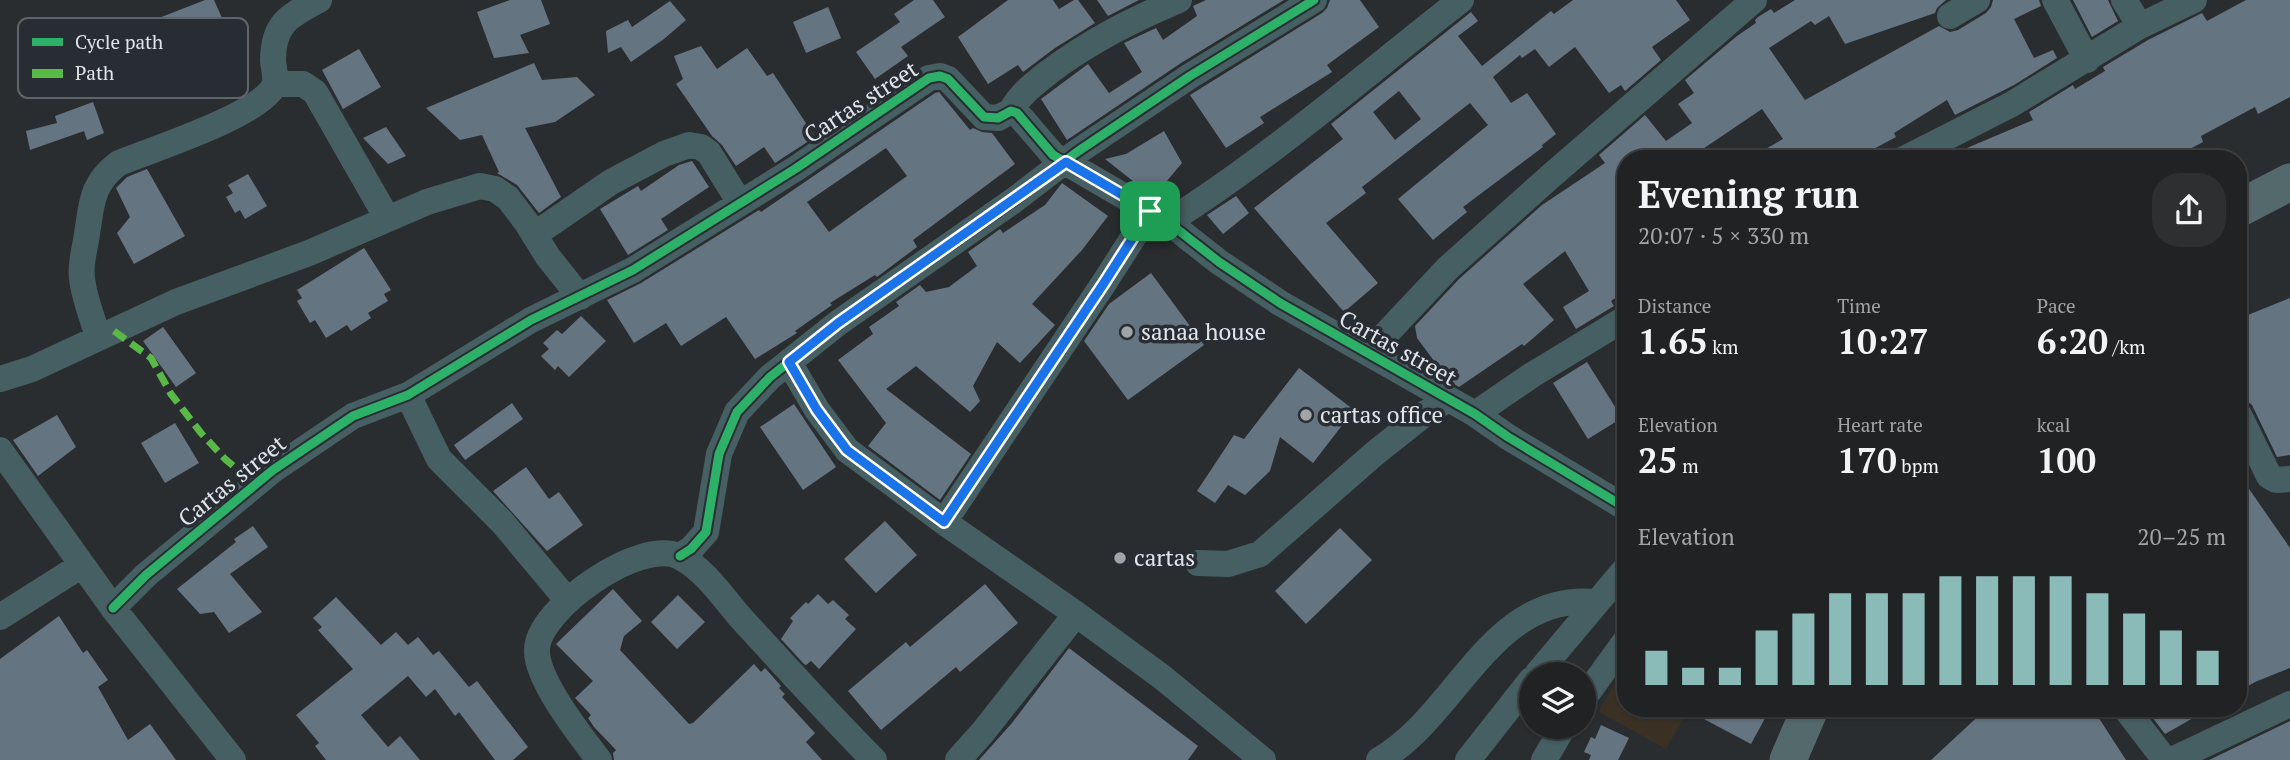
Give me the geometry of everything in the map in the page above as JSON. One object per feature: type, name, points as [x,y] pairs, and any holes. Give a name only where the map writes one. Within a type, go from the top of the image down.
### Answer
[{"type":"highway","points":[[2247,204],[2290,182]]},
{"type":"highway","points":[[1788,760],[1807,717]]},
{"type":"street","points":[[99,336],[81,276],[90,203],[97,186],[109,170],[119,163],[233,117],[262,101],[275,84],[274,47],[280,27],[291,15],[319,0]]},
{"type":"street","points":[[1011,111],[1025,92],[1077,51],[1121,25],[1179,0]]},
{"type":"street","points":[[680,556],[706,532],[719,454],[737,412],[754,392],[838,323],[1077,152],[1190,76],[1314,0]]},
{"type":"street","points":[[944,522],[1111,274],[1159,216],[1199,202],[1461,0]]},
{"type":"street","points":[[1368,353],[1448,268],[1754,0]]},
{"type":"street","points":[[1950,16],[1977,0]]},
{"type":"street","points":[[2055,0],[2087,60]]},
{"type":"street","points":[[2124,0],[2140,26]]},
{"type":"street","points":[[1922,150],[2012,104],[2140,26],[2194,0]]},
{"type":"street","name":"Cartas street","points":[[113,608],[146,575],[273,470],[353,416],[408,395],[531,320],[633,270],[795,169],[911,89],[936,76],[943,76],[957,86],[984,117],[998,118],[1011,111],[1020,116],[1053,155],[1159,216],[1219,262],[1280,303],[1475,414],[1617,503]]},
{"type":"street","points":[[275,84],[303,84],[315,92],[387,218]]},
{"type":"street","points":[[534,235],[611,182],[664,154],[689,145],[701,147],[709,153],[740,203]]},
{"type":"street","points":[[0,379],[32,369],[176,302],[320,248],[427,202],[473,187],[486,186],[508,198],[548,257],[580,297]]},
{"type":"street","points":[[1475,414],[1532,375],[1617,323]]},
{"type":"street","points":[[789,362],[817,410],[847,450],[1162,677],[1260,759]]},
{"type":"street","points":[[408,395],[439,459],[502,522],[568,601]]},
{"type":"street","points":[[1198,563],[1228,564],[1260,554],[1374,454],[1448,399]]},
{"type":"street","points":[[2247,431],[2269,476],[2276,480],[2290,479]]},
{"type":"street","points":[[0,450],[113,608],[233,760]]},
{"type":"street","points":[[599,760],[565,713],[546,680],[536,649],[549,621],[568,601],[621,564],[647,555],[680,556],[701,573],[874,760]]},
{"type":"street","points":[[0,617],[82,565]]},
{"type":"street","points":[[1546,662],[1617,579]]},
{"type":"street","points":[[1379,760],[1409,740],[1449,698],[1494,642],[1516,624],[1542,608],[1578,601],[1595,603]]},
{"type":"street","points":[[958,760],[1076,614]]},
{"type":"street","points":[[1596,681],[1617,652]]},
{"type":"street","points":[[1468,760],[1519,695]]},
{"type":"street","points":[[2172,760],[2290,704]]},
{"type":"street","points":[[2132,717],[2165,760]]},
{"type":"street","points":[[1544,760],[1556,739]]},
{"type":"shaded area","points":[[1617,680],[1617,717],[1684,717],[1666,749],[1599,712]]},
{"type":"building","points":[[205,0],[214,0],[222,18],[159,18]]},
{"type":"building","points":[[510,0],[541,0],[550,24],[520,35],[529,53],[494,58],[477,12]]},
{"type":"building","points":[[914,0],[933,0],[945,17],[901,47],[908,56],[875,79],[856,52],[900,22],[894,14]]},
{"type":"building","points":[[1008,0],[1053,0],[1059,9],[1078,0],[1095,23],[1023,72],[1018,65],[988,84],[958,37]]},
{"type":"building","points":[[1097,0],[1139,0],[1108,16]]},
{"type":"building","points":[[1206,0],[1284,0],[1181,63],[1067,140],[1041,99],[1088,64],[1109,93],[1142,72],[1124,43],[1156,28],[1163,40],[1197,16],[1193,6]]},
{"type":"building","points":[[1330,0],[1360,0],[1379,27],[1327,65],[1332,72],[1260,117],[1264,123],[1226,148],[1190,95],[1322,13]]},
{"type":"building","points":[[1573,0],[1676,0],[1690,20],[1652,47],[1661,60],[1625,91],[1621,85],[1609,93],[1575,47],[1549,67],[1535,49],[1522,58],[1520,55],[1493,77],[1511,103],[1527,93],[1556,134],[1542,145],[1543,147],[1463,207],[1467,212],[1433,240],[1398,199],[1488,125],[1470,103],[1362,187],[1366,193],[1326,223],[1378,283],[1344,312],[1254,208],[1343,139],[1331,124],[1471,12],[1478,21],[1458,36],[1482,66],[1551,11],[1554,14]],"holes":[[[1399,91],[1421,119],[1395,140],[1373,112]]]},
{"type":"building","points":[[1795,0],[1946,0],[1935,13],[1845,44],[1829,16],[1815,25],[1811,21],[1769,48],[1805,100],[1939,26],[1950,32],[1958,30],[1986,13],[1993,0],[2039,0],[2041,6],[2014,19],[2034,58],[2053,50],[2057,58],[2014,85],[1955,115],[1947,100],[1894,133],[1896,137],[1872,150],[1764,150],[1783,139],[1762,109],[1701,150],[1617,150],[1617,297],[1611,301],[1614,306],[1576,329],[1563,307],[1589,291],[1565,251],[1523,284],[1554,320],[1524,346],[1522,344],[1459,387],[1449,381],[1417,338],[1415,326],[1459,279],[1542,205],[1605,163],[1599,155],[1645,115],[1666,141],[1692,123],[1678,104],[1694,93],[1685,80],[1756,23],[1758,17],[1771,9],[1774,13]]},
{"type":"building","points":[[2073,0],[2108,0],[2118,21],[2092,37]]},
{"type":"building","points":[[2246,0],[2290,0],[2290,97],[2258,114],[2255,107],[2201,136],[2203,142],[2188,150],[1962,150],[2033,120],[2029,112],[2073,85],[2075,89],[2105,71],[2103,67],[2148,40],[2202,13],[2207,21]]},
{"type":"building","points":[[670,1],[686,20],[664,39],[631,62],[621,47],[608,53],[606,31],[628,20],[632,27]]},
{"type":"building","points":[[828,7],[841,38],[806,53],[793,22]]},
{"type":"building","points":[[701,46],[717,69],[747,48],[767,76],[773,73],[815,137],[775,163],[764,147],[736,166],[676,84],[683,79],[674,56]]},
{"type":"building","points":[[359,49],[381,87],[343,109],[322,70]]},
{"type":"building","points":[[534,63],[542,80],[577,77],[595,95],[555,122],[525,128],[561,197],[539,213],[517,185],[497,173],[499,172],[482,135],[460,140],[426,108]]},
{"type":"building","points":[[939,92],[970,130],[973,128],[992,133],[1015,164],[913,240],[917,247],[877,277],[875,275],[830,303],[832,305],[795,331],[797,333],[755,359],[726,317],[681,346],[666,323],[634,343],[607,300],[641,283],[759,210],[761,212]],"holes":[[[886,148],[907,176],[829,232],[807,202]]]},
{"type":"building","points":[[93,102],[104,133],[87,140],[84,131],[30,150],[26,131],[57,123],[55,116]]},
{"type":"building","points":[[386,127],[406,156],[388,164],[363,138]]},
{"type":"building","points":[[1164,131],[1182,163],[1161,188],[1143,189],[1105,159],[1126,154]]},
{"type":"building","points":[[692,161],[709,187],[661,219],[668,230],[628,255],[600,209],[638,186],[641,191],[679,165]]},
{"type":"building","points":[[147,169],[185,236],[134,264],[117,233],[130,217],[116,188],[127,177]]},
{"type":"building","points":[[248,174],[267,206],[245,219],[240,210],[235,213],[226,197],[233,193],[228,185]]},
{"type":"building","points":[[1062,183],[1108,216],[1082,250],[1032,304],[1055,325],[1020,363],[997,342],[973,386],[980,401],[970,412],[916,366],[886,389],[971,454],[940,500],[868,446],[886,423],[838,360],[873,334],[869,327],[899,306],[896,302],[920,285],[926,292],[949,287],[977,266],[968,252],[1000,229],[1003,233],[1045,205]]},
{"type":"building","points":[[1236,196],[1249,213],[1223,234],[1207,215]]},
{"type":"building","points":[[364,248],[391,290],[384,294],[388,301],[368,313],[371,318],[351,331],[347,325],[326,338],[315,320],[310,323],[297,301],[302,298],[297,290]]},
{"type":"building","points":[[1151,273],[1204,345],[1128,400],[1084,341],[1109,304]]},
{"type":"building","points":[[2290,298],[2290,455],[2277,457],[2252,405],[2247,401],[2247,315]]},
{"type":"building","points":[[581,316],[606,341],[569,377],[558,366],[555,370],[541,356],[549,349],[543,343],[557,330],[562,334]]},
{"type":"building","points":[[163,327],[196,373],[176,387],[143,341]]},
{"type":"building","points":[[1587,362],[1617,410],[1617,421],[1588,439],[1553,383]]},
{"type":"building","points":[[1299,368],[1354,410],[1313,463],[1280,437],[1270,471],[1245,495],[1228,485],[1215,503],[1197,491],[1234,435],[1244,439]]},
{"type":"building","points":[[512,403],[523,419],[465,460],[454,445]]},
{"type":"building","points":[[794,404],[836,467],[803,490],[760,427]]},
{"type":"building","points":[[57,415],[76,447],[38,476],[13,440]]},
{"type":"building","points":[[175,423],[199,463],[165,483],[141,443]]},
{"type":"building","points":[[526,467],[549,499],[559,492],[583,525],[547,551],[493,491]]},
{"type":"building","points":[[2247,486],[2290,548],[2290,668],[2247,687]]},
{"type":"building","points":[[885,521],[917,555],[876,593],[844,559]]},
{"type":"building","points":[[253,526],[268,547],[230,574],[262,612],[229,633],[214,612],[200,614],[177,589],[236,542],[234,539]]},
{"type":"building","points":[[1340,528],[1372,560],[1306,624],[1275,591]]},
{"type":"building","points":[[985,584],[1018,623],[960,672],[956,667],[881,730],[848,691],[906,642],[910,647]]},
{"type":"building","points":[[613,589],[642,621],[624,636],[620,650],[689,724],[754,664],[761,672],[765,668],[781,686],[779,688],[785,694],[782,697],[815,733],[806,742],[822,760],[614,760],[613,753],[616,750],[594,727],[588,718],[591,715],[575,698],[593,681],[556,644]]},
{"type":"building","points":[[818,594],[828,604],[833,600],[849,615],[845,619],[856,629],[819,669],[811,661],[804,664],[781,639],[793,621],[790,618]]},
{"type":"building","points":[[678,595],[705,622],[677,649],[651,622]]},
{"type":"building","points":[[336,597],[381,645],[396,632],[408,645],[418,637],[433,655],[439,651],[469,687],[477,681],[528,747],[513,760],[495,760],[459,712],[455,716],[435,689],[426,697],[408,676],[361,715],[388,747],[400,736],[420,760],[326,760],[315,746],[319,743],[296,715],[353,669],[318,630],[322,627],[313,618]]},
{"type":"building","points":[[59,616],[83,653],[87,650],[108,680],[98,687],[128,740],[150,724],[176,760],[0,760],[0,659]]},
{"type":"building","points":[[1069,648],[1198,746],[1188,760],[979,760],[1012,723]]},
{"type":"building","points":[[1700,717],[1766,717],[1751,744]]},
{"type":"building","points":[[1977,717],[2098,717],[2126,760],[1931,760]]},
{"type":"building","points":[[2152,717],[2195,717],[2165,734]]},
{"type":"building","points":[[2290,721],[2290,760],[2209,760]]},
{"type":"building","points":[[1601,725],[1629,738],[1618,760],[1589,760],[1591,755],[1584,752],[1590,739],[1596,739]]},
{"type":"marked path","points":[[114,331],[151,358],[171,394],[201,433],[225,459],[255,484]]},
{"type":"cycle path","points":[[680,556],[691,549],[706,532],[719,454],[737,412],[770,377],[838,323],[1013,201],[1077,152],[1190,76],[1314,0]]},
{"type":"cycle path","points":[[113,608],[146,575],[273,470],[353,416],[408,395],[531,320],[633,270],[795,169],[929,78],[940,76],[948,79],[984,117],[998,118],[1011,111],[1017,113],[1053,155],[1168,222],[1219,262],[1280,303],[1475,414],[1617,503]]},
{"type":"place","name":"sanaa house","points":[[1127,332]]},
{"type":"place","name":"cartas office","points":[[1306,415]]},
{"type":"place","name":"cartas","points":[[1120,558]]},
{"type":"route","points":[[1066,162],[1150,211],[944,522],[847,450],[817,410],[789,362],[838,323],[1066,162]]}]
